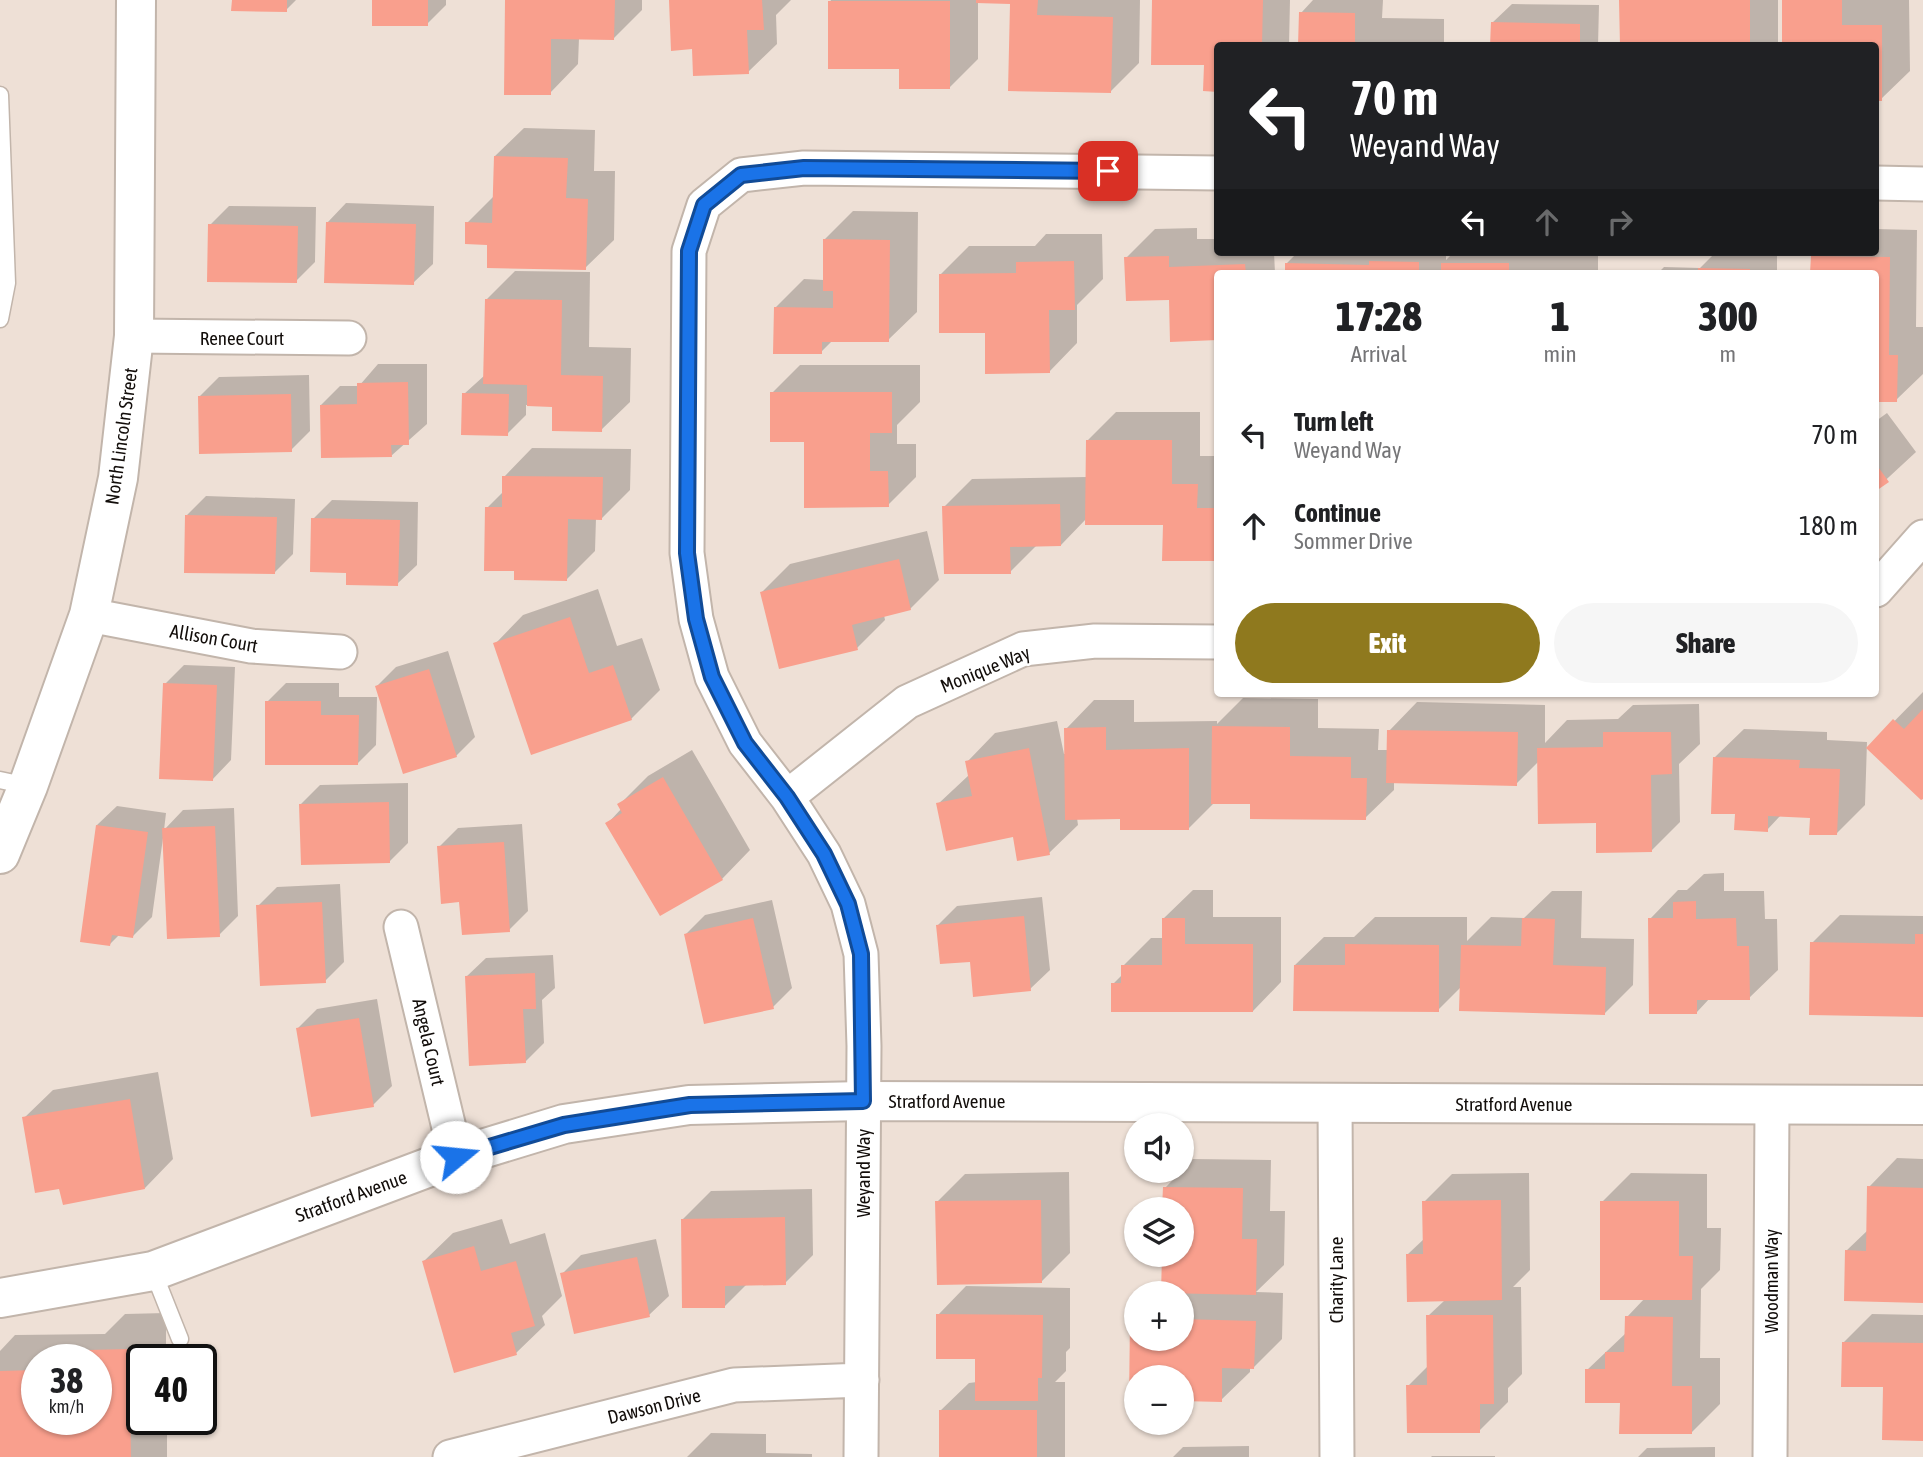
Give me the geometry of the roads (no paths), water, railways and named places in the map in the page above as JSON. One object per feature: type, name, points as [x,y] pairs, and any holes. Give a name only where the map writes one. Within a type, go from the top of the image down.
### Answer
[{"type":"street","name":"North Lincoln Street","points":[[0,854],[14,783],[89,615],[118,478],[134,336],[136,0]]},
{"type":"street","name":"Weyand Way","points":[[861,1457],[861,954],[848,904],[824,854],[787,797],[745,743],[712,677],[696,619],[687,553],[689,251],[704,205],[741,175],[804,168],[1214,173]]},
{"type":"street","points":[[1879,183],[1923,184]]},
{"type":"street","name":"Renee Court","points":[[134,336],[349,338]]},
{"type":"street","points":[[1879,587],[1923,537]]},
{"type":"street","name":"Allison Court","points":[[89,615],[251,646],[340,652]]},
{"type":"street","name":"Monique Way","points":[[787,797],[907,702],[1023,649],[1095,641],[1214,642]]},
{"type":"street","name":"Angela Court","points":[[401,927],[456,1157]]},
{"type":"street","name":"Stratford Avenue","points":[[0,1298],[153,1271],[456,1157],[564,1125],[690,1105],[863,1101],[1923,1105]]},
{"type":"street","name":"Charity Lane","points":[[1335,1103],[1337,1457]]},
{"type":"street","name":"Woodman Way","points":[[1770,1457],[1772,1105]]},
{"type":"street","name":"Dawson Drive","points":[[450,1457],[734,1385],[862,1380]]},
{"type":"lane","points":[[0,96],[7,283],[0,319]]},
{"type":"lane","points":[[153,1271],[180,1339]]}]
